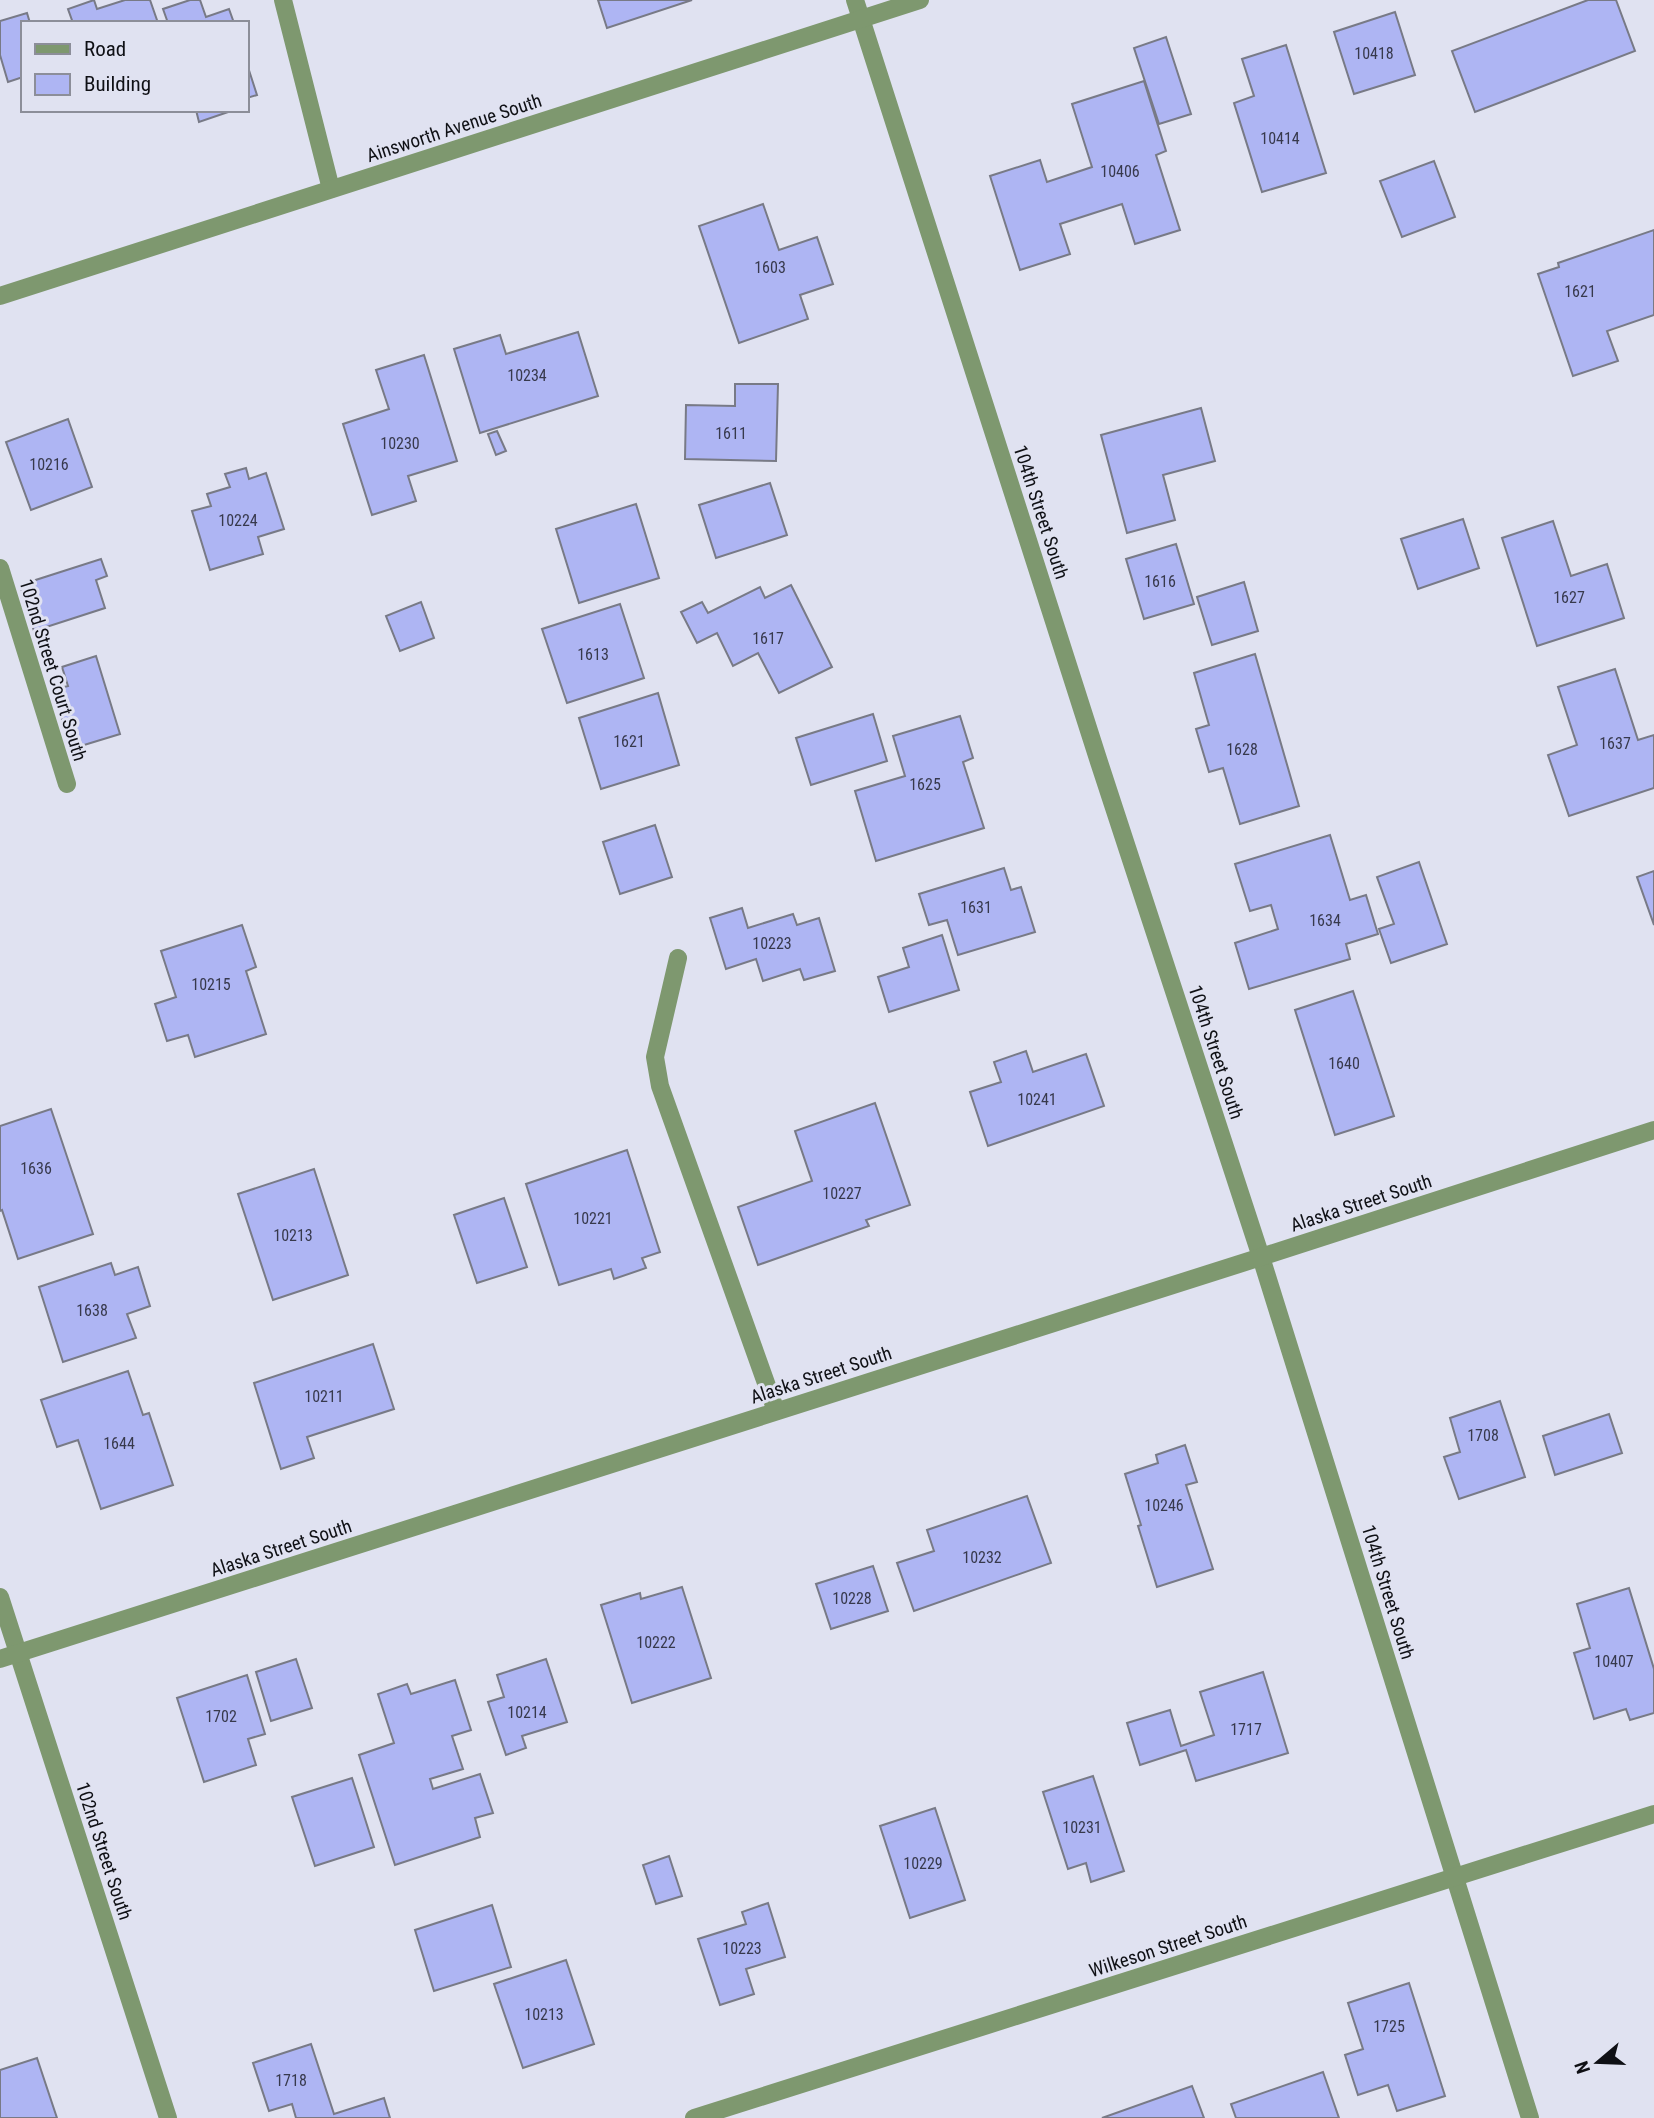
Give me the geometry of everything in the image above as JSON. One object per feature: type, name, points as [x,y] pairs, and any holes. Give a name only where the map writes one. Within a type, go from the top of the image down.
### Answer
[{"type":"street","points":[[283,0],[331,189]]},
{"type":"street","name":"104th Street South","points":[[855,0],[1095,750],[1261,1257],[1530,2118]]},
{"type":"street","name":"Ainsworth Avenue South","points":[[0,296],[920,0]]},
{"type":"street","name":"102nd Street Court South","points":[[0,568],[67,784]]},
{"type":"street","points":[[678,958],[655,1057],[660,1086],[776,1411]]},
{"type":"street","name":"Alaska Street South","points":[[0,1659],[1654,1130]]},
{"type":"street","name":"102nd Street South","points":[[0,1597],[168,2118]]},
{"type":"street","name":"Wilkeson Street South","points":[[694,2118],[1654,1814]]},
{"type":"building","points":[[94,0],[97,9],[125,0],[150,0],[157,21],[72,21],[68,9]]},
{"type":"building","points":[[190,0],[200,0],[206,17],[229,9],[233,21],[167,21],[163,9]]},
{"type":"building","points":[[598,0],[692,0],[607,28]]},
{"type":"building","points":[[1588,0],[1616,0],[1635,51],[1475,112],[1452,51]]},
{"type":"building","points":[[1395,12],[1415,75],[1354,94],[1334,32]]},
{"type":"building","points":[[27,13],[29,21],[21,21],[21,78],[8,82],[0,55],[0,21]]},
{"type":"building","points":[[1166,37],[1191,114],[1159,124],[1134,48]]},
{"type":"building","points":[[1286,45],[1326,173],[1262,192],[1234,103],[1254,96],[1242,59]]},
{"type":"building","points":[[248,67],[257,95],[248,98]]},
{"type":"building","points":[[1144,81],[1166,151],[1156,155],[1180,230],[1135,244],[1122,204],[1060,224],[1070,254],[1020,270],[990,176],[1040,160],[1047,182],[1092,167],[1072,104]]},
{"type":"building","points":[[196,112],[228,112],[199,122]]},
{"type":"building","points":[[1434,161],[1455,217],[1402,237],[1380,181]]},
{"type":"building","points":[[763,204],[779,250],[817,237],[833,284],[800,295],[808,319],[739,343],[699,226]]},
{"type":"building","points":[[1654,230],[1654,315],[1607,331],[1618,361],[1573,376],[1538,274],[1559,267],[1558,263]]},
{"type":"building","points":[[578,332],[598,396],[480,433],[454,349],[500,335],[506,354]]},
{"type":"building","points":[[424,355],[457,461],[408,476],[416,501],[372,515],[343,424],[389,409],[376,370]]},
{"type":"building","points":[[735,384],[778,384],[776,461],[685,459],[686,405],[735,406]]},
{"type":"building","points":[[1201,408],[1215,461],[1163,475],[1175,520],[1127,533],[1101,435]]},
{"type":"building","points":[[68,419],[92,487],[31,510],[6,442]]},
{"type":"building","points":[[497,431],[506,451],[496,455],[488,434]]},
{"type":"building","points":[[246,468],[249,479],[266,473],[284,529],[258,537],[263,554],[210,570],[192,511],[211,506],[207,494],[230,487],[225,474]]},
{"type":"building","points":[[770,483],[787,535],[716,558],[699,505]]},
{"type":"building","points":[[636,504],[659,578],[579,603],[556,529]]},
{"type":"building","points":[[1463,519],[1479,568],[1418,589],[1401,539]]},
{"type":"building","points":[[1553,521],[1571,576],[1607,564],[1624,618],[1537,646],[1502,538]]},
{"type":"building","points":[[1176,544],[1194,604],[1144,619],[1126,559]]},
{"type":"building","points":[[101,559],[107,576],[96,580],[105,608],[34,631],[20,585]]},
{"type":"building","points":[[1244,582],[1258,631],[1212,645],[1197,597]]},
{"type":"building","points":[[791,585],[832,667],[779,693],[758,653],[733,666],[717,633],[697,643],[681,612],[702,602],[708,613],[760,587],[765,598]]},
{"type":"building","points":[[421,602],[434,638],[400,651],[386,616]]},
{"type":"building","points":[[620,604],[644,678],[567,703],[542,629]]},
{"type":"building","points":[[1255,654],[1299,806],[1240,824],[1223,768],[1209,772],[1196,729],[1209,725],[1194,673]]},
{"type":"building","points":[[96,656],[120,734],[71,749],[53,690],[68,686],[62,667]]},
{"type":"building","points":[[1615,669],[1638,740],[1654,735],[1654,788],[1569,816],[1548,755],[1577,745],[1558,687]]},
{"type":"building","points":[[658,693],[679,765],[601,789],[579,718]]},
{"type":"building","points":[[873,714],[887,761],[811,785],[796,738]]},
{"type":"building","points":[[960,716],[973,758],[963,762],[984,828],[876,861],[855,791],[905,776],[893,736]]},
{"type":"building","points":[[655,825],[672,877],[620,894],[603,842]]},
{"type":"building","points":[[1330,835],[1350,900],[1366,895],[1378,934],[1346,944],[1350,959],[1249,989],[1235,943],[1278,929],[1271,905],[1250,911],[1235,864]]},
{"type":"building","points":[[1419,862],[1447,944],[1391,963],[1379,929],[1394,924],[1377,877]]},
{"type":"building","points":[[1004,868],[1011,890],[1021,887],[1035,932],[958,955],[947,920],[929,925],[919,894]]},
{"type":"building","points":[[1654,871],[1654,925],[1637,877]]},
{"type":"building","points":[[742,908],[748,928],[793,914],[797,925],[819,918],[835,971],[804,980],[800,969],[763,981],[756,959],[726,969],[710,918]]},
{"type":"building","points":[[242,925],[256,967],[246,971],[266,1034],[195,1057],[188,1035],[167,1041],[155,1004],[176,997],[161,951]]},
{"type":"building","points":[[942,935],[959,990],[889,1012],[878,977],[909,967],[903,948]]},
{"type":"building","points":[[1353,991],[1394,1116],[1335,1135],[1295,1010]]},
{"type":"building","points":[[1026,1051],[1033,1072],[1086,1054],[1104,1106],[988,1146],[970,1092],[1001,1082],[994,1062]]},
{"type":"building","points":[[875,1103],[910,1205],[866,1220],[869,1226],[758,1265],[738,1207],[812,1181],[795,1131]]},
{"type":"building","points":[[51,1109],[93,1234],[18,1259],[2,1210],[0,1211],[0,1126]]},
{"type":"building","points":[[627,1150],[660,1252],[642,1258],[646,1268],[614,1279],[611,1269],[559,1285],[526,1184]]},
{"type":"building","points":[[314,1169],[348,1275],[273,1300],[238,1194]]},
{"type":"building","points":[[504,1198],[527,1267],[477,1283],[454,1215]]},
{"type":"building","points":[[111,1263],[115,1275],[138,1267],[150,1306],[127,1314],[136,1338],[63,1362],[39,1287]]},
{"type":"building","points":[[373,1344],[394,1409],[307,1437],[314,1458],[281,1469],[254,1383]]},
{"type":"building","points":[[128,1371],[143,1415],[149,1413],[173,1485],[101,1509],[78,1440],[57,1447],[41,1400]]},
{"type":"building","points":[[1500,1401],[1525,1477],[1459,1499],[1444,1457],[1460,1452],[1450,1418]]},
{"type":"building","points":[[1609,1414],[1622,1453],[1555,1475],[1543,1436]]},
{"type":"building","points":[[1185,1445],[1197,1482],[1186,1485],[1213,1569],[1157,1587],[1125,1474],[1158,1463],[1156,1455]]},
{"type":"building","points":[[1027,1496],[1051,1563],[914,1611],[897,1563],[934,1551],[927,1530]]},
{"type":"building","points":[[873,1566],[888,1611],[831,1629],[816,1584]]},
{"type":"building","points":[[682,1587],[711,1678],[632,1703],[601,1605],[640,1593],[641,1599]]},
{"type":"building","points":[[1629,1588],[1654,1669],[1654,1713],[1630,1720],[1626,1709],[1594,1719],[1574,1653],[1590,1648],[1577,1604]]},
{"type":"building","points":[[296,1659],[312,1708],[271,1721],[256,1672]]},
{"type":"building","points":[[546,1659],[567,1722],[522,1736],[526,1748],[506,1755],[488,1702],[504,1697],[497,1675]]},
{"type":"building","points":[[1263,1672],[1288,1753],[1196,1781],[1186,1750],[1140,1765],[1127,1723],[1170,1710],[1181,1746],[1214,1735],[1200,1692]]},
{"type":"building","points":[[247,1675],[265,1734],[248,1739],[256,1765],[204,1782],[177,1698]]},
{"type":"building","points":[[455,1680],[471,1730],[452,1736],[463,1769],[430,1779],[433,1789],[480,1774],[493,1813],[475,1818],[480,1837],[395,1865],[359,1755],[394,1743],[378,1694],[407,1684],[411,1694]]},
{"type":"building","points":[[1093,1776],[1124,1871],[1091,1882],[1086,1863],[1068,1869],[1043,1792]]},
{"type":"building","points":[[352,1778],[374,1847],[315,1866],[292,1797]]},
{"type":"building","points":[[935,1808],[965,1900],[910,1918],[880,1826]]},
{"type":"building","points":[[669,1856],[682,1896],[656,1904],[643,1865]]},
{"type":"building","points":[[768,1903],[785,1957],[746,1969],[754,1994],[720,2005],[698,1939],[746,1924],[742,1912]]},
{"type":"building","points":[[492,1905],[511,1967],[434,1991],[415,1930]]},
{"type":"building","points":[[566,1960],[594,2044],[523,2068],[494,1984]]},
{"type":"building","points":[[1409,1983],[1445,2096],[1397,2111],[1388,2085],[1358,2095],[1345,2055],[1363,2049],[1348,2003]]},
{"type":"building","points":[[311,2044],[334,2114],[384,2098],[390,2118],[296,2118],[292,2104],[269,2111],[253,2063]]},
{"type":"building","points":[[37,2058],[57,2118],[0,2118],[0,2070]]},
{"type":"building","points":[[1323,2072],[1339,2118],[1236,2118],[1231,2104]]},
{"type":"building","points":[[1192,2086],[1204,2118],[1102,2118]]}]
